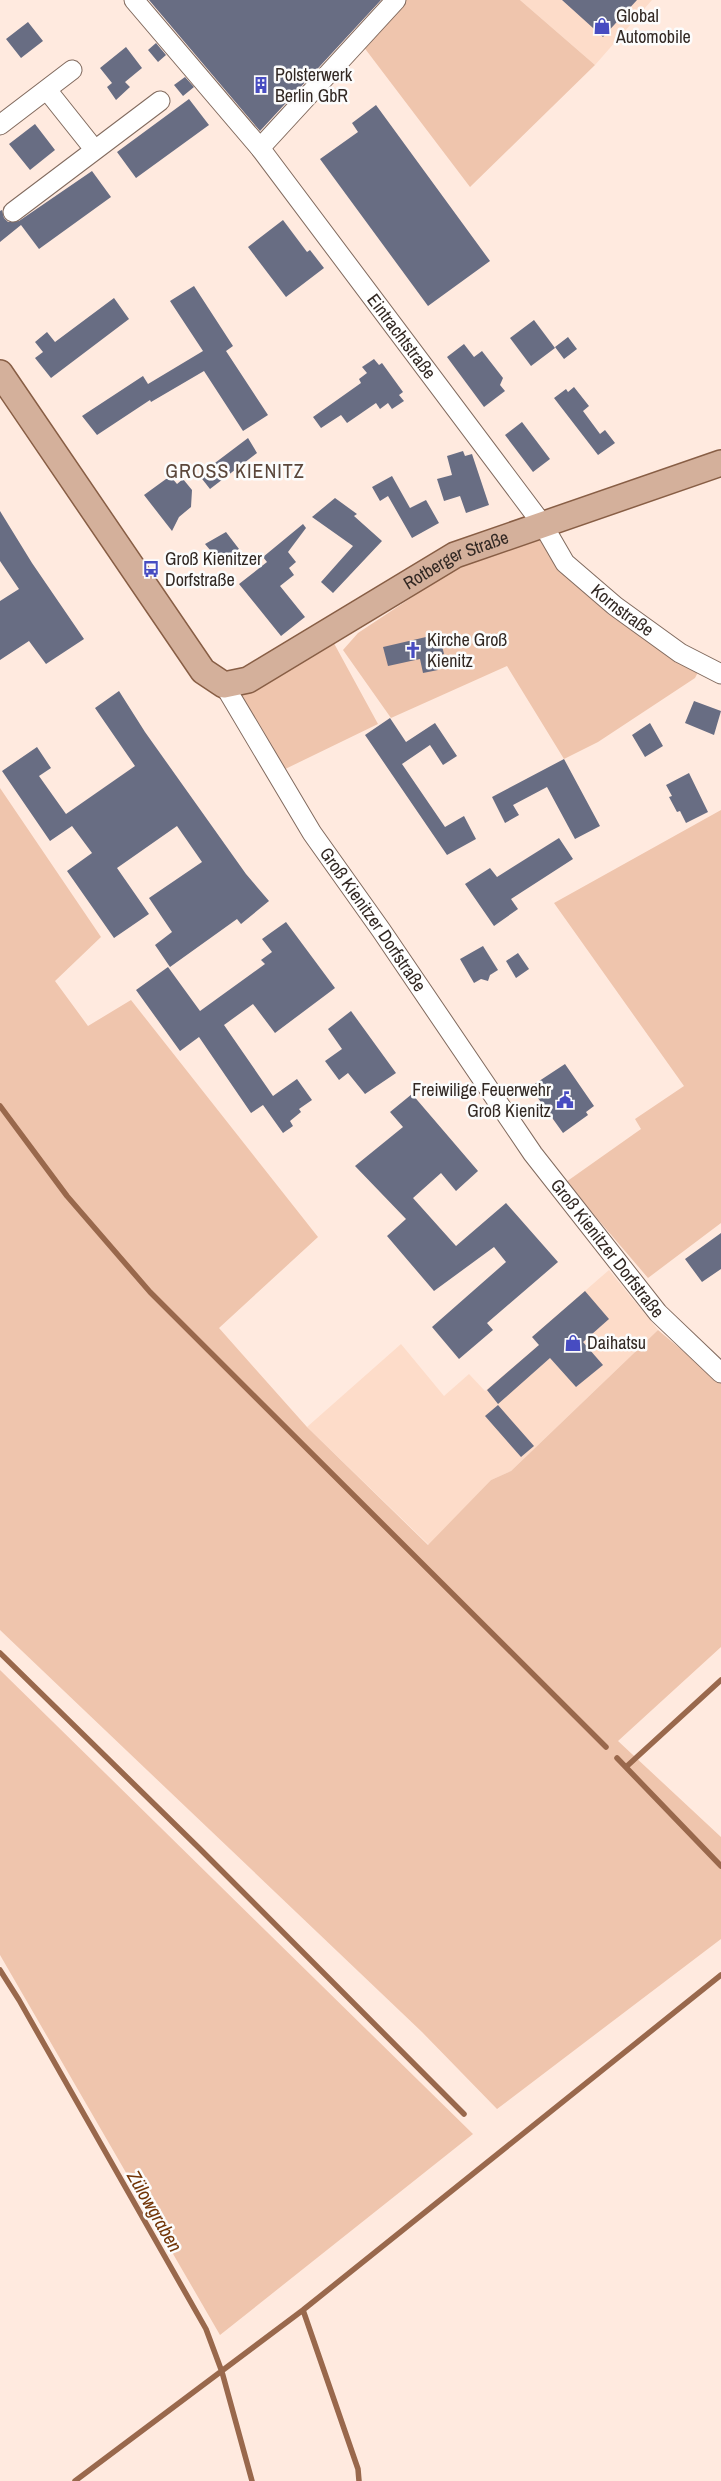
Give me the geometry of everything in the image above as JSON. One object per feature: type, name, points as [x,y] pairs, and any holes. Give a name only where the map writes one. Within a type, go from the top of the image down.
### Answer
[{"type":"main road","name":"Groß Kienitzer Dorfstraße","points":[[0,373],[204,671],[224,685]]},
{"type":"main road","name":"Rotberger Straße","points":[[224,685],[248,680],[455,555],[713,466]]},
{"type":"street","name":"Eintrachtstraße","points":[[134,0],[260,148],[542,525]]},
{"type":"street","points":[[260,148],[396,0]]},
{"type":"street","points":[[0,125],[72,70]]},
{"type":"street","points":[[47,90],[94,149]]},
{"type":"street","points":[[13,212],[160,101]]},
{"type":"street","name":"Kornstraße","points":[[542,525],[565,563],[615,606],[680,653],[721,674]]},
{"type":"street","name":"Groß Kienitzer Dorfstraße","points":[[224,685],[312,833],[382,930],[533,1154],[658,1313],[721,1373]]},
{"type":"shaded area","points":[[405,0],[520,0],[595,65],[470,187],[363,46]]},
{"type":"shaded area","points":[[520,0],[652,0],[595,65]]},
{"type":"shaded area","points":[[540,536],[608,614],[698,672],[695,678],[598,742],[564,759],[507,666],[391,718],[343,650],[358,633],[459,566]]},
{"type":"shaded area","points":[[330,636],[378,724],[277,773],[229,691]]},
{"type":"shaded area","points":[[0,788],[101,937],[55,981],[88,1026],[131,1000],[318,1237],[219,1328],[307,1427],[428,1545],[491,1480],[511,1471],[658,1330],[721,1383],[721,1647],[618,1741],[721,1837],[721,1939],[497,2109],[422,2032],[0,1630]]},
{"type":"shaded area","points":[[721,810],[721,1223],[648,1278],[566,1182],[641,1129],[635,1119],[684,1086],[554,903]]},
{"type":"shaded area","points":[[609,1270],[658,1330],[511,1471],[491,1480],[429,1545],[307,1427],[401,1344],[444,1396],[469,1374],[485,1391],[539,1345],[532,1337]]},
{"type":"shaded area","points":[[0,1670],[473,2134],[220,2335],[0,1955]]},
{"type":"building","name":"Polsterwerk Berlin GbR","points":[[149,0],[381,0],[260,131]]},
{"type":"building","name":"Global Automobile","points":[[562,0],[637,0],[603,37]]},
{"type":"building","points":[[28,22],[43,41],[21,58],[6,39]]},
{"type":"building","points":[[156,43],[166,55],[158,62],[148,50]]},
{"type":"building","points":[[126,47],[142,68],[125,82],[130,87],[116,100],[107,87],[112,83],[100,68]]},
{"type":"building","points":[[185,77],[194,87],[183,96],[174,85]]},
{"type":"building","points":[[189,99],[209,125],[136,178],[117,152]]},
{"type":"building","points":[[376,105],[490,261],[428,306],[320,159],[358,132],[352,123]]},
{"type":"building","points":[[35,124],[55,150],[30,170],[9,144]]},
{"type":"building","points":[[92,171],[111,197],[39,249],[21,225],[0,242],[0,211],[2,210],[4,218],[8,222],[19,221]]},
{"type":"building","points":[[283,220],[307,252],[310,250],[324,268],[286,297],[248,247]]},
{"type":"building","points":[[194,286],[233,346],[226,351],[268,415],[243,431],[204,371],[151,402],[150,400],[97,435],[82,416],[143,376],[148,384],[203,351],[170,301]]},
{"type":"building","points":[[114,298],[129,319],[51,378],[35,358],[43,352],[35,342],[47,332],[55,342]]},
{"type":"building","points":[[534,320],[555,348],[531,366],[510,338]]},
{"type":"building","points":[[568,337],[577,349],[564,359],[555,347]]},
{"type":"building","points":[[464,344],[474,357],[482,351],[503,378],[500,385],[505,391],[484,407],[447,357]]},
{"type":"building","points":[[374,359],[379,365],[382,363],[403,392],[399,395],[404,401],[392,409],[388,403],[380,409],[376,403],[347,423],[341,415],[321,428],[313,417],[361,383],[359,379],[367,373],[362,367]]},
{"type":"building","points":[[574,387],[589,406],[583,411],[600,434],[605,430],[615,443],[598,455],[554,398],[566,389],[568,392]]},
{"type":"building","points":[[522,422],[550,459],[533,472],[505,435]]},
{"type":"building","points":[[248,438],[257,453],[210,489],[199,475]]},
{"type":"building","points":[[463,451],[465,456],[472,454],[489,505],[466,513],[460,496],[444,501],[437,479],[452,475],[447,456]]},
{"type":"building","points":[[392,476],[410,508],[426,500],[439,523],[412,538],[388,496],[380,501],[372,487]]},
{"type":"building","points":[[172,478],[177,484],[183,479],[192,490],[191,507],[179,517],[172,531],[144,495],[166,479]]},
{"type":"building","points":[[335,498],[357,514],[354,516],[382,541],[333,593],[321,582],[353,546],[312,517]]},
{"type":"building","points":[[0,511],[32,563],[84,639],[46,664],[29,641],[0,660],[0,601],[19,589],[0,561]]},
{"type":"building","points":[[303,524],[306,528],[288,552],[296,562],[289,568],[294,575],[280,586],[305,617],[281,636],[239,584],[267,562],[263,557]]},
{"type":"building","points":[[226,532],[239,549],[221,563],[205,544]]},
{"type":"building","name":"Kirche Groß Kienitz","points":[[439,634],[444,654],[435,656],[438,670],[423,673],[420,659],[388,666],[383,647]]},
{"type":"building","points":[[119,691],[145,732],[246,874],[269,901],[241,924],[237,919],[170,967],[155,945],[172,932],[149,898],[202,862],[177,826],[117,868],[149,914],[114,938],[67,871],[92,853],[72,826],[50,841],[2,771],[37,747],[51,768],[39,776],[66,814],[135,766],[95,708]]},
{"type":"building","points":[[694,701],[721,711],[714,735],[685,723]]},
{"type":"building","points":[[390,718],[406,742],[435,723],[457,756],[443,765],[430,745],[402,764],[445,827],[464,816],[476,839],[447,855],[365,735]]},
{"type":"building","points":[[650,723],[663,746],[645,757],[632,735]]},
{"type":"building","points":[[564,759],[600,826],[575,839],[547,787],[513,805],[519,815],[505,823],[492,797]]},
{"type":"building","points":[[689,773],[708,812],[686,823],[680,811],[677,812],[669,797],[672,796],[666,785]]},
{"type":"building","points":[[559,838],[573,859],[511,899],[518,909],[494,926],[465,884],[490,868],[497,877]]},
{"type":"building","points":[[286,922],[335,988],[275,1033],[253,1004],[224,1025],[273,1096],[297,1079],[312,1100],[299,1109],[301,1112],[290,1121],[293,1126],[283,1133],[263,1105],[251,1113],[199,1037],[180,1051],[136,990],[168,967],[200,1011],[265,964],[261,960],[272,952],[262,939]]},
{"type":"building","points":[[483,946],[498,970],[490,975],[488,981],[481,979],[474,983],[460,959]]},
{"type":"building","points":[[518,953],[529,969],[516,978],[506,961]]},
{"type":"building","points":[[351,1011],[396,1073],[365,1094],[348,1073],[339,1080],[325,1061],[342,1049],[328,1029]]},
{"type":"building","name":"Freiwilige Feuerwehr Groß Kienitz","points":[[565,1064],[594,1106],[586,1112],[588,1115],[563,1133],[530,1087]]},
{"type":"building","points":[[412,1094],[478,1171],[456,1191],[441,1173],[413,1198],[456,1246],[506,1203],[558,1262],[487,1323],[493,1330],[459,1359],[432,1327],[506,1262],[494,1247],[434,1291],[387,1236],[406,1219],[355,1166],[403,1127],[390,1112]]},
{"type":"building","points":[[721,1233],[721,1269],[702,1282],[685,1259]]},
{"type":"building","points":[[585,1291],[609,1319],[583,1342],[603,1365],[576,1387],[550,1358],[498,1404],[487,1390],[539,1345],[532,1337]]},
{"type":"building","points":[[498,1405],[534,1446],[521,1457],[485,1416]]},
{"type":"waterway","points":[[0,1106],[67,1196],[150,1292],[606,1747]]},
{"type":"waterway","points":[[0,1653],[199,1848],[464,2114]]},
{"type":"waterway","points":[[626,1767],[721,1680]]},
{"type":"waterway","points":[[617,1758],[721,1866]]},
{"type":"waterway","name":"Zülowgraben","points":[[0,1970],[19,2000],[206,2329],[222,2372],[252,2481]]},
{"type":"waterway","points":[[75,2481],[303,2310],[721,1975]]},
{"type":"waterway","points":[[303,2310],[358,2469],[359,2481]]},
{"type":"place","name":"Global Automobile","points":[[602,26]]},
{"type":"place","name":"Polsterwerk Berlin GbR","points":[[261,85]]},
{"type":"place","name":"Groß Kienitzer Dorfstraße","points":[[151,569]]},
{"type":"place","name":"Kirche Groß Kienitz","points":[[413,650]]},
{"type":"place","name":"Freiwilige Feuerwehr Groß Kienitz","points":[[565,1100]]},
{"type":"place","name":"Daihatsu","points":[[573,1343]]},
{"type":"district","name":"GROSS KIENITZ","points":[[235,471]]}]
